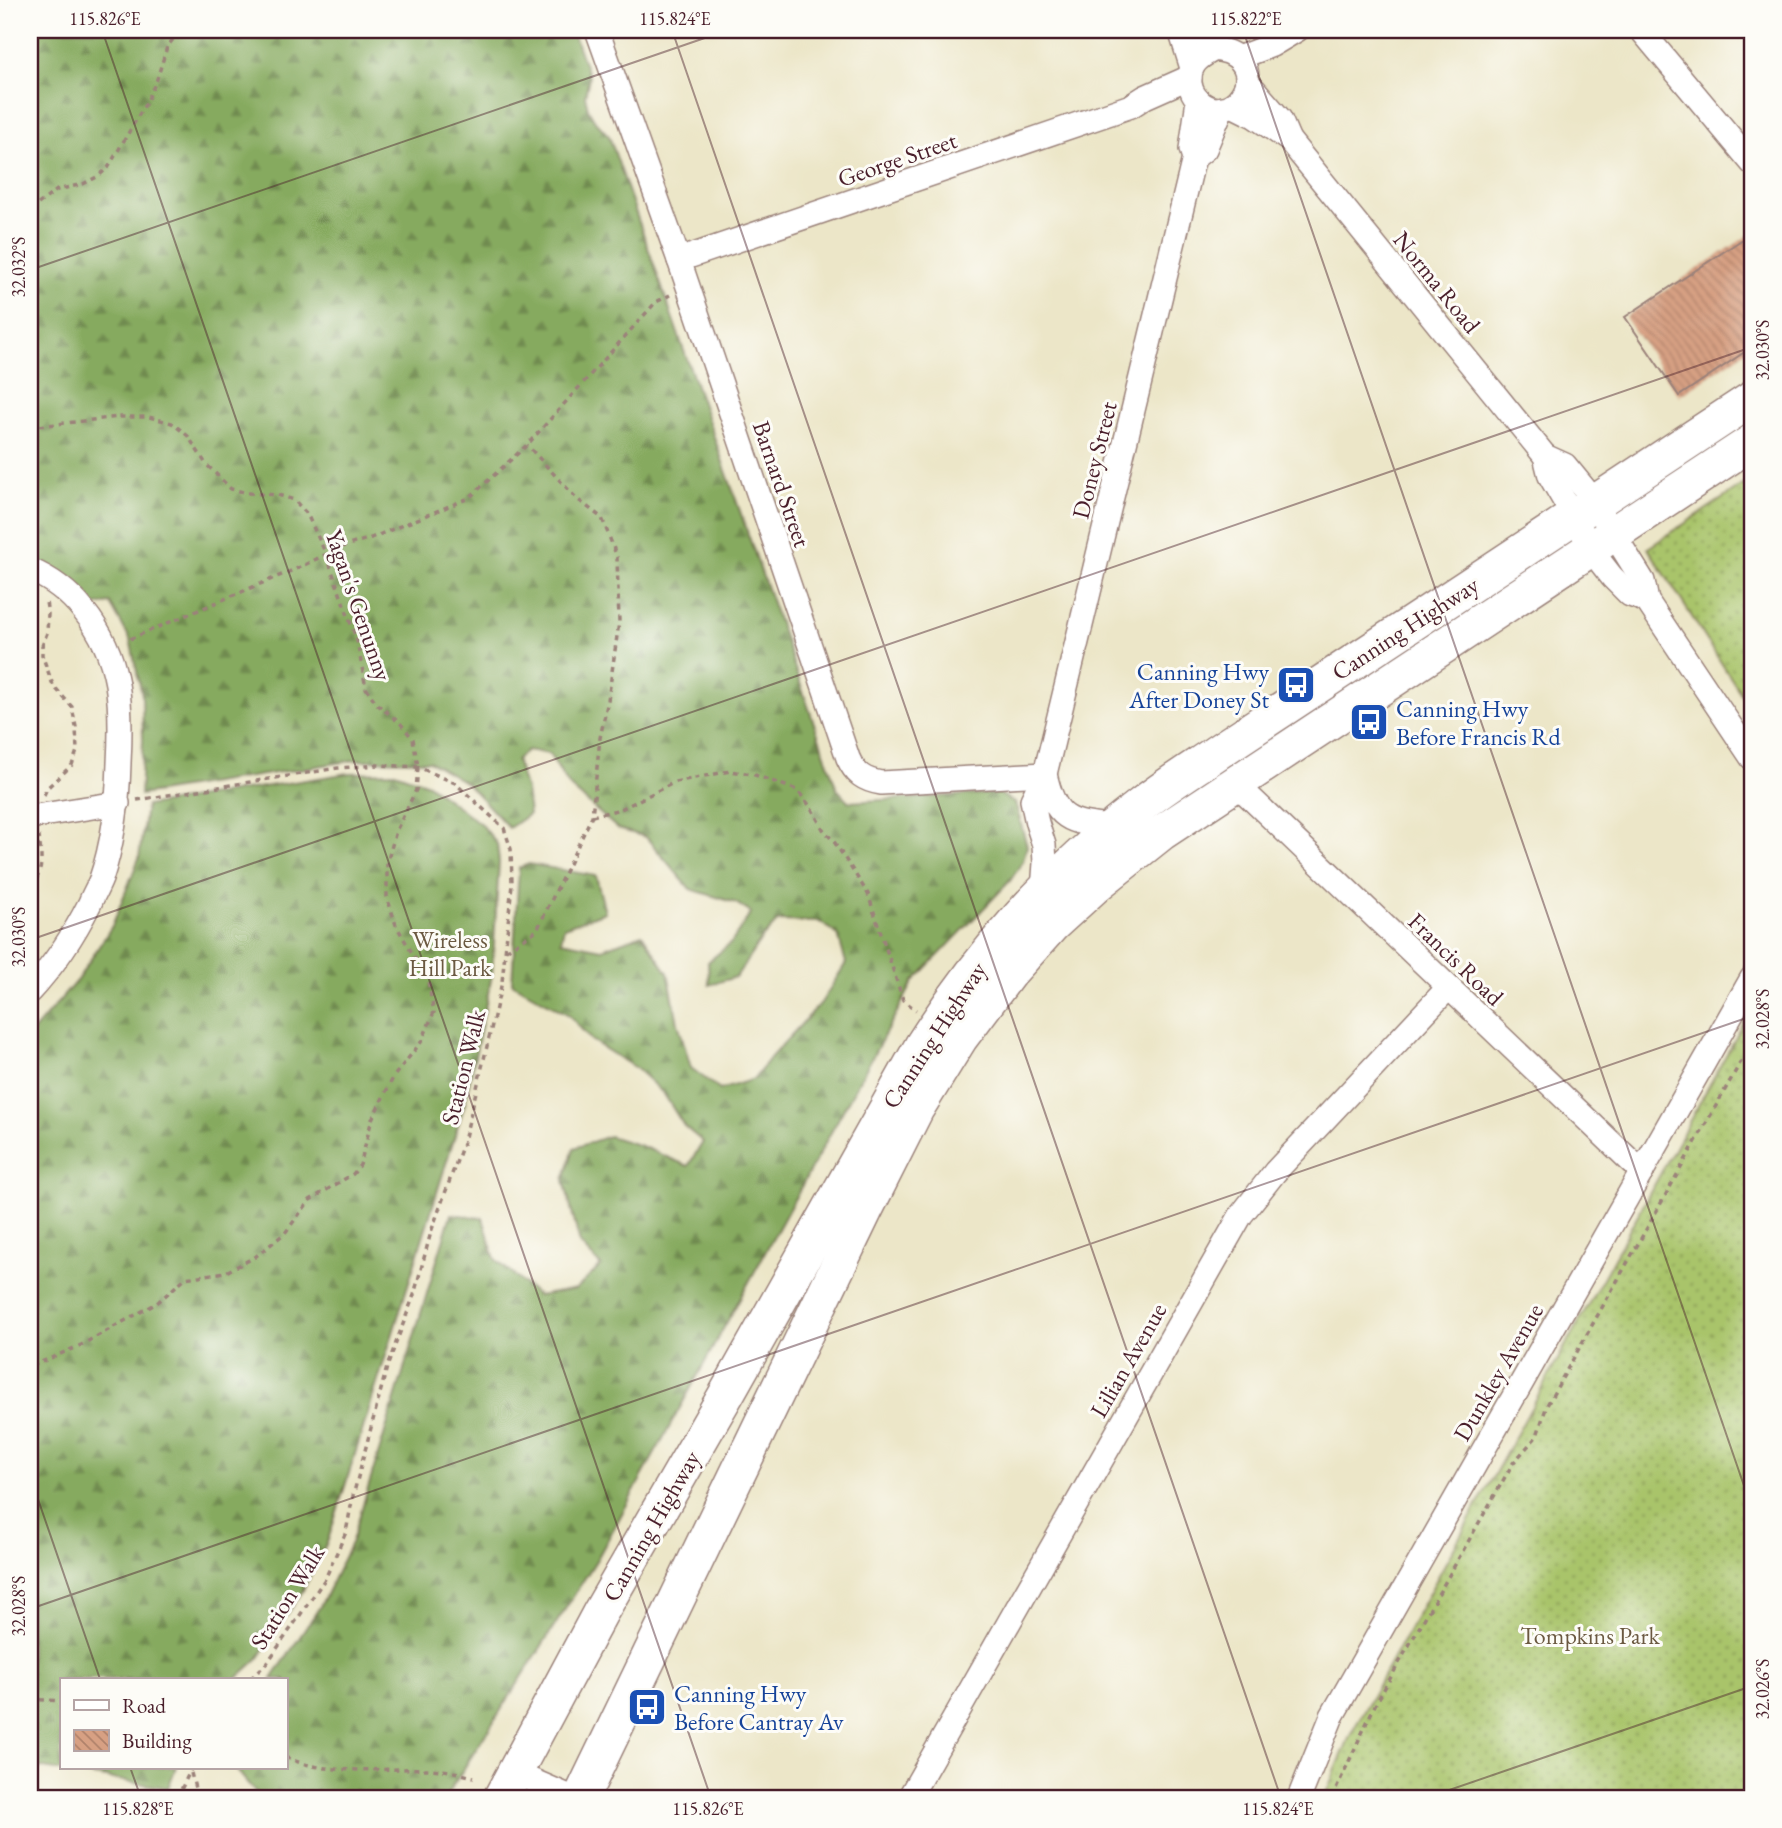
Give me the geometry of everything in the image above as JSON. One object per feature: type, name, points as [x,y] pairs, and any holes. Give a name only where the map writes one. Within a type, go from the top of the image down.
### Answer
[{"type":"highway","name":"Canning Highway","points":[[497,1783],[600,1614],[922,1046],[948,1004],[1013,922],[1043,890],[1142,804],[1752,400]]},
{"type":"highway","name":"Canning Highway","points":[[581,1798],[916,1109],[960,1038],[1008,974],[1052,925],[1097,884],[1161,833],[1752,442]]},
{"type":"street","name":"Barnard Street","points":[[597,30],[854,769],[862,778],[881,783],[1045,774]]},
{"type":"street","points":[[1180,30],[1193,85],[1205,105],[1227,107],[1244,93],[1244,71],[1229,53],[1215,49],[1198,30]]},
{"type":"street","points":[[1641,30],[1752,163]]},
{"type":"street","points":[[1244,71],[1282,46],[1293,33]]},
{"type":"street","points":[[1193,85],[1197,60],[1215,49]]},
{"type":"street","name":"Norma Road","points":[[1244,71],[1280,119],[1289,140],[1545,456],[1565,465],[1584,510],[1603,541]]},
{"type":"street","name":"George Street","points":[[678,260],[1131,106],[1145,97],[1193,85]]},
{"type":"street","name":"Doney Street","points":[[1043,890],[1044,845],[1032,800],[1045,774],[1194,158],[1191,149],[1193,85]]},
{"type":"street","name":"Doney Street","points":[[1194,158],[1205,149],[1227,107]]},
{"type":"street","name":"Norma Road","points":[[1227,107],[1254,116],[1289,140]]},
{"type":"street","points":[[1603,541],[1643,582],[1647,601],[1752,758]]},
{"type":"street","points":[[30,991],[76,931],[101,880],[118,803],[121,724],[116,674],[109,650],[96,626],[76,601],[39,580]]},
{"type":"street","points":[[1045,774],[1050,795],[1059,810],[1075,822],[1113,827]]},
{"type":"street","name":"Francis Road","points":[[1235,783],[1642,1172]]},
{"type":"street","points":[[34,816],[118,803]]},
{"type":"street","name":"Dunkley Avenue","points":[[1299,1798],[1332,1716],[1752,978]]},
{"type":"street","name":"Lilian Avenue","points":[[909,1798],[1241,1215],[1275,1172],[1448,988]]},
{"type":"street","points":[[497,1783],[573,1798]]},
{"type":"path","points":[[30,210],[57,190],[83,184],[108,168],[147,101],[167,47],[183,30]]},
{"type":"path","points":[[130,639],[339,548],[371,538],[469,498],[527,445],[656,302],[672,294]]},
{"type":"path","name":"Yagan's Genunny","points":[[30,426],[119,417],[149,417],[172,423],[188,436],[206,464],[231,489],[248,494],[278,495],[293,500],[307,513],[326,554],[357,641],[366,688],[377,704],[401,724],[413,739],[418,767],[416,790],[396,831],[387,863],[387,897],[396,925],[428,981],[434,1012],[422,1041],[394,1076],[372,1119],[360,1165],[353,1174],[310,1200],[285,1233],[255,1257],[226,1272],[185,1278],[157,1303],[82,1345],[30,1367]]},
{"type":"path","points":[[505,951],[537,930],[592,816],[600,738],[620,622],[617,557],[602,518],[577,499],[527,445]]},
{"type":"path","points":[[30,604],[39,580]]},
{"type":"path","points":[[30,887],[39,875],[42,863],[34,816],[47,788],[72,765],[77,751],[72,707],[53,685],[42,655],[48,614],[39,580]]},
{"type":"path","name":"Station Walk","points":[[118,803],[338,768],[378,765],[418,767],[455,783],[504,828],[511,849],[512,884],[502,982],[464,1141],[431,1232],[414,1295],[387,1367],[346,1532],[325,1578],[267,1663],[251,1678]]},
{"type":"path","points":[[592,816],[621,809],[675,782],[730,771],[752,774],[797,790],[868,894],[903,1000],[916,1010]]},
{"type":"path","points":[[30,852],[40,845]]},
{"type":"path","points":[[1332,1798],[1375,1705],[1513,1463],[1537,1436],[1546,1405],[1752,1042]]},
{"type":"path","points":[[30,1699],[60,1702]]},
{"type":"path","points":[[287,1758],[303,1765],[342,1770],[444,1770],[497,1783]]},
{"type":"path","points":[[177,1798],[191,1769]]},
{"type":"path","points":[[191,1769],[196,1792],[193,1798]]},
{"type":"path","points":[[1748,1798],[1752,1793]]},
{"type":"green space","name":"Wireless Hill Park","points":[[30,30],[572,30],[589,77],[585,96],[588,109],[609,136],[837,789],[849,802],[998,793],[1015,803],[1027,846],[1023,861],[1010,881],[914,981],[597,1559],[445,1798],[260,1798],[236,1769],[287,1769],[287,1678],[273,1678],[321,1605],[352,1541],[451,1214],[483,1218],[495,1259],[538,1296],[576,1289],[601,1266],[580,1244],[564,1180],[574,1148],[609,1136],[688,1166],[703,1142],[684,1126],[664,1094],[637,1069],[591,1040],[569,1015],[512,983],[519,868],[529,864],[596,876],[605,912],[564,927],[561,941],[602,949],[642,934],[668,973],[691,1068],[720,1090],[754,1079],[821,1003],[846,963],[838,935],[820,922],[778,921],[762,938],[736,977],[709,985],[708,962],[731,943],[751,913],[736,903],[690,889],[646,837],[618,829],[570,787],[549,754],[527,750],[516,760],[526,790],[529,814],[509,828],[468,784],[429,761],[355,760],[140,795],[142,695],[130,639],[110,603],[92,606],[30,562]]},
{"type":"green space","points":[[1752,479],[1752,711],[1648,548]]},
{"type":"green space","points":[[395,772],[428,784],[482,825],[497,844],[499,862],[492,975],[465,1103],[328,1540],[302,1592],[258,1659],[237,1678],[60,1678],[60,1769],[175,1769],[168,1788],[30,1766],[30,1035],[78,979],[112,926],[139,858],[146,806],[349,773]]},
{"type":"green space","name":"Tompkins Park","points":[[1752,1008],[1752,1798],[1324,1798],[1350,1736]]},
{"type":"building","points":[[1752,233],[1752,347],[1679,396],[1625,317]]},
{"type":"place","name":"Canning Hwy After Doney St","points":[[1296,685]]},
{"type":"place","name":"Canning Hwy Before Francis Rd","points":[[1369,722]]},
{"type":"place","name":"Canning Hwy Before Cantray Av","points":[[647,1707]]}]
